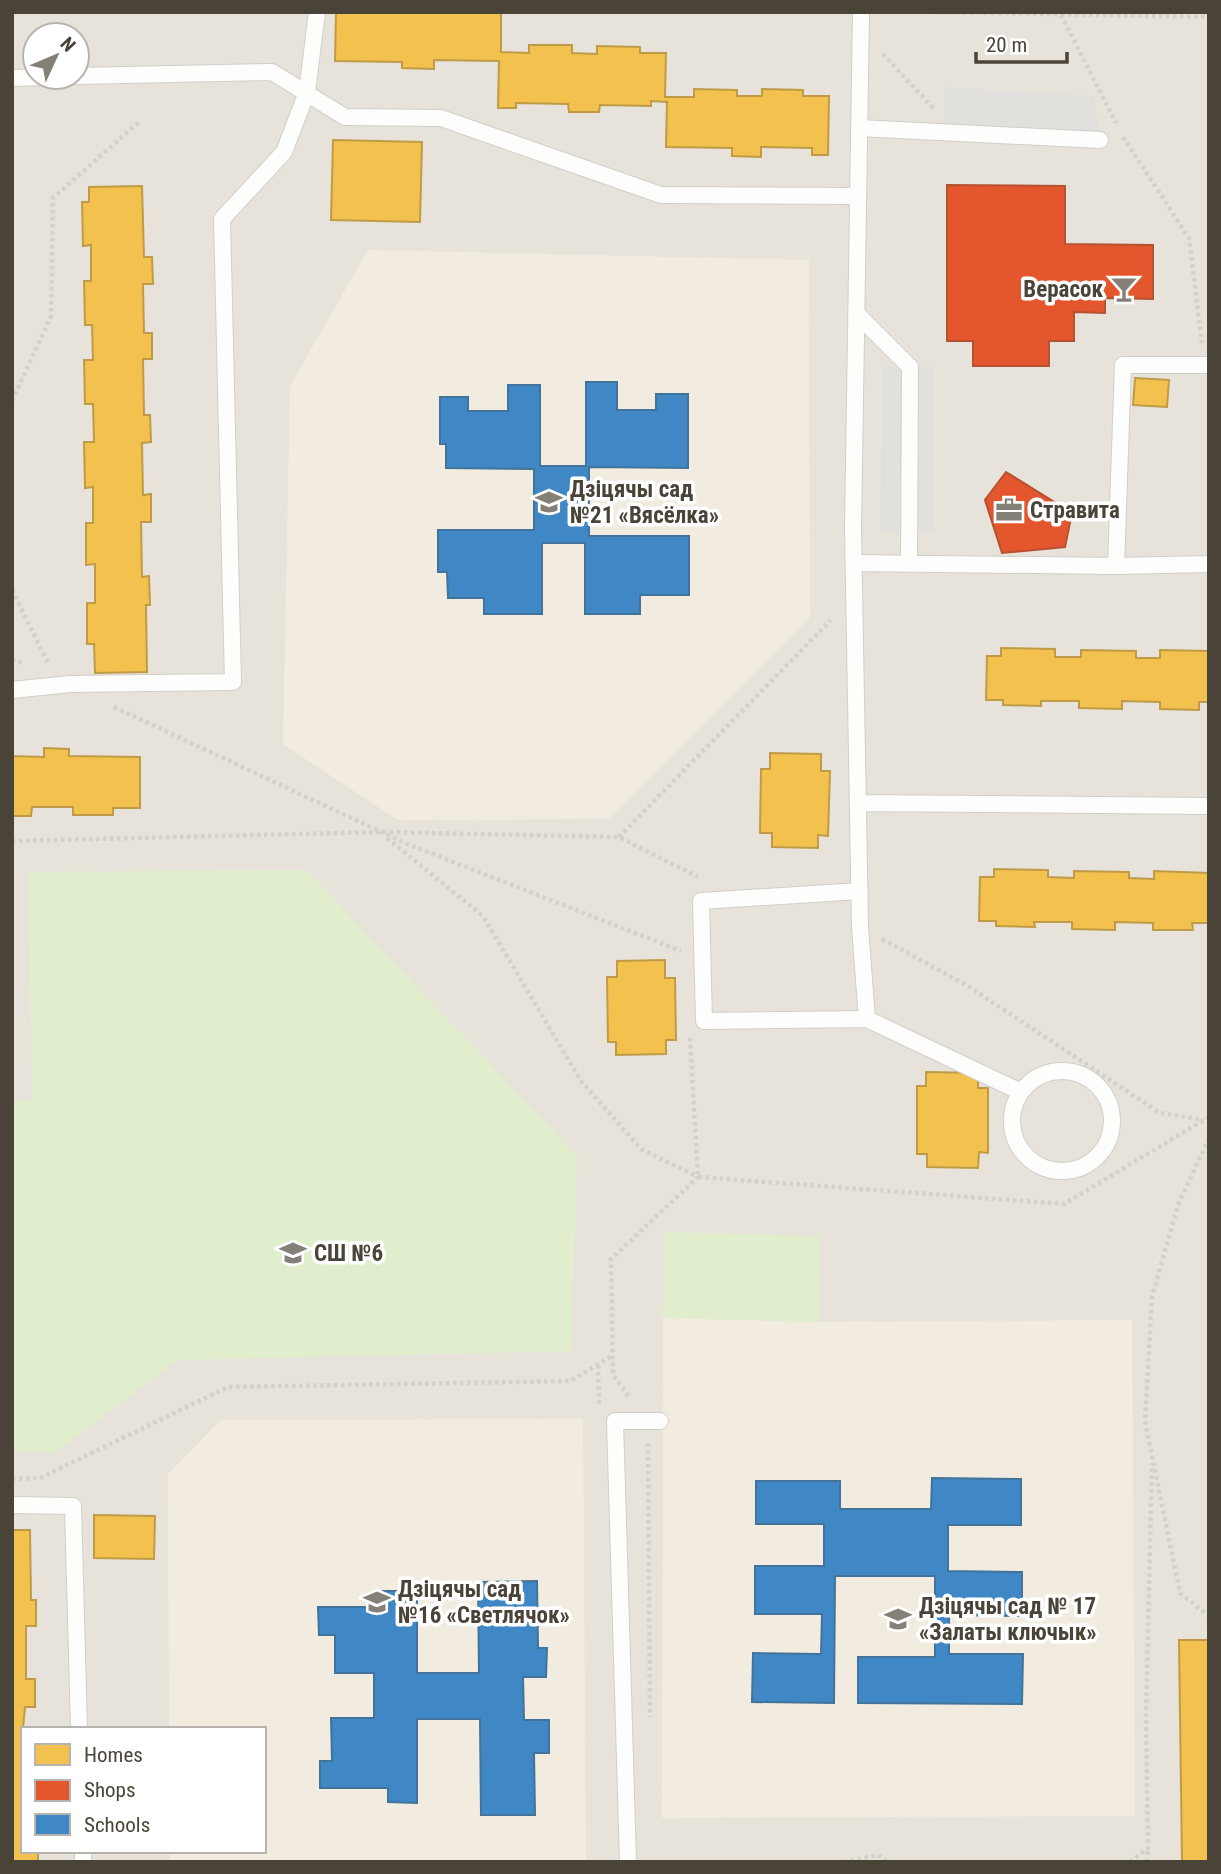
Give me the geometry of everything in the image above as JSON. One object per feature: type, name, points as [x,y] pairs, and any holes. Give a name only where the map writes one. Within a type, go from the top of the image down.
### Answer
[{"type":"lane","points":[[12,690],[70,684],[233,682],[222,219],[285,152],[307,92],[317,12]]},
{"type":"lane","points":[[861,12],[854,563],[860,927],[867,1020]]},
{"type":"lane","points":[[91,76],[272,72],[345,117],[441,118],[661,195],[858,196]]},
{"type":"lane","points":[[859,128],[1100,140]]},
{"type":"lane","points":[[856,313],[910,367],[909,564]]},
{"type":"lane","points":[[1116,566],[1123,365],[1207,365]]},
{"type":"lane","points":[[854,563],[1116,566],[1209,564]]},
{"type":"lane","points":[[858,803],[1209,806]]},
{"type":"lane","points":[[860,891],[701,901],[704,1021],[867,1020],[1021,1091]]},
{"type":"lane","points":[[1055,1072],[1079,1074],[1093,1081],[1111,1108],[1109,1139],[1101,1153],[1088,1164],[1072,1171],[1055,1171],[1032,1161],[1016,1141],[1012,1124],[1014,1107],[1021,1091],[1033,1080],[1055,1072]]},
{"type":"lane","points":[[628,1862],[615,1421],[654,1421]]},
{"type":"lane","points":[[12,1504],[73,1506],[79,1727]]},
{"type":"path","points":[[935,12],[1209,17]]},
{"type":"path","points":[[1060,15],[1125,141],[1189,238],[1207,365]]},
{"type":"path","points":[[879,49],[955,133]]},
{"type":"path","points":[[12,401],[51,316],[53,198],[140,121]]},
{"type":"path","points":[[12,590],[56,678],[70,684]]},
{"type":"path","points":[[618,837],[832,619],[832,606]]},
{"type":"path","points":[[12,659],[34,668]]},
{"type":"path","points":[[105,703],[380,832],[685,953]]},
{"type":"path","points":[[380,832],[483,916],[582,1081],[640,1149],[698,1177],[1064,1204],[1207,1119]]},
{"type":"path","points":[[12,841],[380,832],[618,837],[705,880]]},
{"type":"path","points":[[860,927],[968,986],[1160,1113],[1207,1119]]},
{"type":"path","points":[[689,1032],[698,1177]]},
{"type":"path","points":[[1209,1138],[1178,1205],[1152,1297],[1145,1421],[1180,1593],[1209,1616]]},
{"type":"path","points":[[650,1724],[654,1421],[613,1375],[611,1259],[698,1177]]},
{"type":"path","points":[[12,1479],[40,1478],[228,1387],[570,1381],[612,1356]]},
{"type":"path","points":[[1147,1862],[1146,1716],[1152,1455]]},
{"type":"path","points":[[1130,1862],[1148,1848]]},
{"type":"path","points":[[844,1862],[878,1855],[887,1862]]},
{"type":"shaded area","points":[[12,12],[1209,12],[1209,1862],[12,1862]]},
{"type":"shaded area","points":[[945,87],[1094,96],[1100,140],[943,132]]},
{"type":"shaded area","name":"Дзіцячы сад №21 «Вясёлка»","points":[[368,250],[809,260],[810,617],[608,819],[398,820],[283,744],[290,386]]},
{"type":"shaded area","points":[[882,367],[934,367],[934,531],[881,531]]},
{"type":"shaded area","name":"Дзіцячы сад № 17 «Залаты ключык»","points":[[663,1318],[819,1322],[1132,1320],[1135,1816],[662,1818]]},
{"type":"shaded area","name":"Дзіцячы сад №16 «Светлячок»","points":[[583,1419],[586,1862],[170,1862],[170,1853],[266,1853],[266,1727],[169,1727],[168,1474],[221,1420]]},
{"type":"green space","name":"СШ №6","points":[[306,870],[577,1156],[571,1351],[177,1360],[56,1452],[12,1452],[12,1101],[32,1100],[28,872]]},
{"type":"green space","points":[[665,1232],[820,1236],[819,1322],[663,1318]]},
{"type":"building: Homes","points":[[336,12],[501,12],[501,52],[529,53],[529,45],[572,45],[572,53],[597,54],[597,46],[640,47],[640,53],[666,53],[665,97],[694,97],[694,89],[737,90],[737,96],[762,96],[762,89],[803,90],[803,96],[829,96],[828,155],[812,155],[812,148],[761,147],[761,157],[732,156],[732,148],[666,147],[667,102],[651,101],[651,106],[600,105],[599,112],[569,112],[568,104],[516,103],[516,108],[498,108],[499,61],[434,60],[434,69],[402,68],[402,62],[335,61]]},
{"type":"building: Homes","points":[[333,140],[422,142],[420,222],[331,220]]},
{"type":"building: Homes","points":[[142,186],[144,257],[152,257],[153,284],[143,284],[144,333],[152,333],[152,359],[143,359],[144,415],[150,415],[151,442],[142,443],[143,495],[151,494],[151,522],[141,522],[142,577],[149,576],[150,605],[146,605],[147,672],[95,673],[94,644],[87,644],[87,603],[95,603],[95,564],[86,565],[86,523],[93,523],[93,487],[85,488],[84,442],[94,442],[93,404],[85,404],[84,360],[93,360],[92,325],[85,325],[84,281],[91,281],[91,245],[83,246],[82,202],[89,202],[89,187]]},
{"type":"building: Homes","points":[[1135,378],[1169,380],[1167,407],[1133,405]]},
{"type":"building: Homes","points":[[1001,648],[1055,649],[1055,657],[1081,657],[1081,650],[1136,651],[1136,658],[1160,658],[1160,650],[1209,651],[1209,702],[1199,702],[1199,710],[1160,709],[1160,702],[1122,701],[1122,709],[1079,708],[1079,701],[1041,701],[1041,706],[1003,705],[1003,700],[986,700],[987,656],[1001,656]]},
{"type":"building: Homes","points":[[44,748],[69,749],[69,756],[140,757],[140,808],[113,808],[113,815],[73,815],[73,807],[32,807],[31,816],[12,816],[12,756],[44,757]]},
{"type":"building: Homes","points":[[770,753],[821,754],[821,771],[830,771],[828,836],[818,835],[818,848],[772,847],[772,833],[760,833],[761,769],[770,769]]},
{"type":"building: Homes","points":[[994,869],[1048,870],[1048,877],[1074,878],[1074,871],[1129,872],[1129,878],[1154,879],[1154,871],[1209,873],[1209,923],[1192,923],[1193,930],[1153,930],[1153,923],[1115,922],[1115,930],[1072,929],[1072,922],[1034,922],[1035,927],[996,926],[996,921],[979,921],[980,877],[994,877]]},
{"type":"building: Homes","points":[[665,960],[665,978],[675,978],[676,1040],[666,1040],[666,1054],[616,1055],[616,1042],[608,1042],[607,977],[617,977],[617,961]]},
{"type":"building: Homes","points":[[926,1072],[978,1073],[978,1088],[988,1088],[988,1153],[979,1152],[978,1168],[927,1167],[927,1154],[917,1154],[917,1086],[926,1086]]},
{"type":"building: Homes","points":[[94,1515],[155,1516],[154,1559],[94,1558]]},
{"type":"building: Homes","points":[[12,1530],[30,1530],[31,1600],[36,1600],[36,1626],[26,1626],[26,1679],[35,1679],[35,1707],[25,1707],[23,1727],[21,1727],[21,1853],[38,1853],[38,1862],[12,1862]]},
{"type":"building: Homes","points":[[1179,1640],[1209,1640],[1209,1862],[1182,1862]]},
{"type":"building: Shops","points":[[947,185],[1065,186],[1065,244],[1153,245],[1153,299],[1105,298],[1105,313],[1074,312],[1074,341],[1049,341],[1049,366],[973,366],[973,341],[947,341]]},
{"type":"building: Shops","points":[[1006,472],[1072,513],[1065,547],[1002,553],[985,500]]},
{"type":"building: Schools","points":[[586,382],[617,382],[617,410],[656,410],[656,394],[688,394],[688,468],[589,467],[589,536],[689,536],[689,595],[640,595],[640,614],[585,614],[585,543],[542,543],[542,614],[484,614],[484,598],[448,598],[447,572],[438,572],[438,530],[534,530],[534,469],[446,468],[446,444],[440,444],[440,397],[468,397],[468,411],[508,411],[508,385],[540,385],[540,466],[586,466]]},
{"type":"building: Schools","points":[[932,1478],[1021,1479],[1021,1525],[948,1525],[948,1571],[1022,1572],[1022,1616],[949,1615],[949,1654],[1023,1654],[1022,1704],[858,1703],[858,1657],[935,1657],[935,1576],[835,1576],[834,1703],[752,1702],[753,1653],[821,1654],[822,1614],[755,1614],[755,1566],[824,1566],[824,1524],[756,1524],[756,1481],[840,1481],[840,1509],[931,1509]]},
{"type":"building: Schools","points":[[537,1581],[538,1648],[547,1648],[546,1677],[523,1677],[524,1720],[549,1720],[549,1753],[534,1753],[535,1815],[481,1815],[480,1719],[417,1719],[417,1803],[388,1802],[388,1788],[320,1788],[320,1761],[332,1761],[331,1718],[374,1718],[374,1673],[335,1673],[335,1635],[319,1635],[318,1607],[383,1607],[383,1591],[417,1591],[417,1673],[479,1673],[478,1582]]},
{"type":"place","name":"Верасок","points":[[1124,289]]},
{"type":"place","name":"Дзіцячы сад №21 «Вясёлка»","points":[[549,502]]},
{"type":"place","name":"Стравита","points":[[1009,510]]},
{"type":"place","name":"СШ №6","points":[[293,1253]]},
{"type":"place","name":"Дзіцячы сад №16 «Светлячок»","points":[[377,1602]]},
{"type":"place","name":"Дзіцячы сад № 17 «Залаты ключык»","points":[[898,1619]]}]
